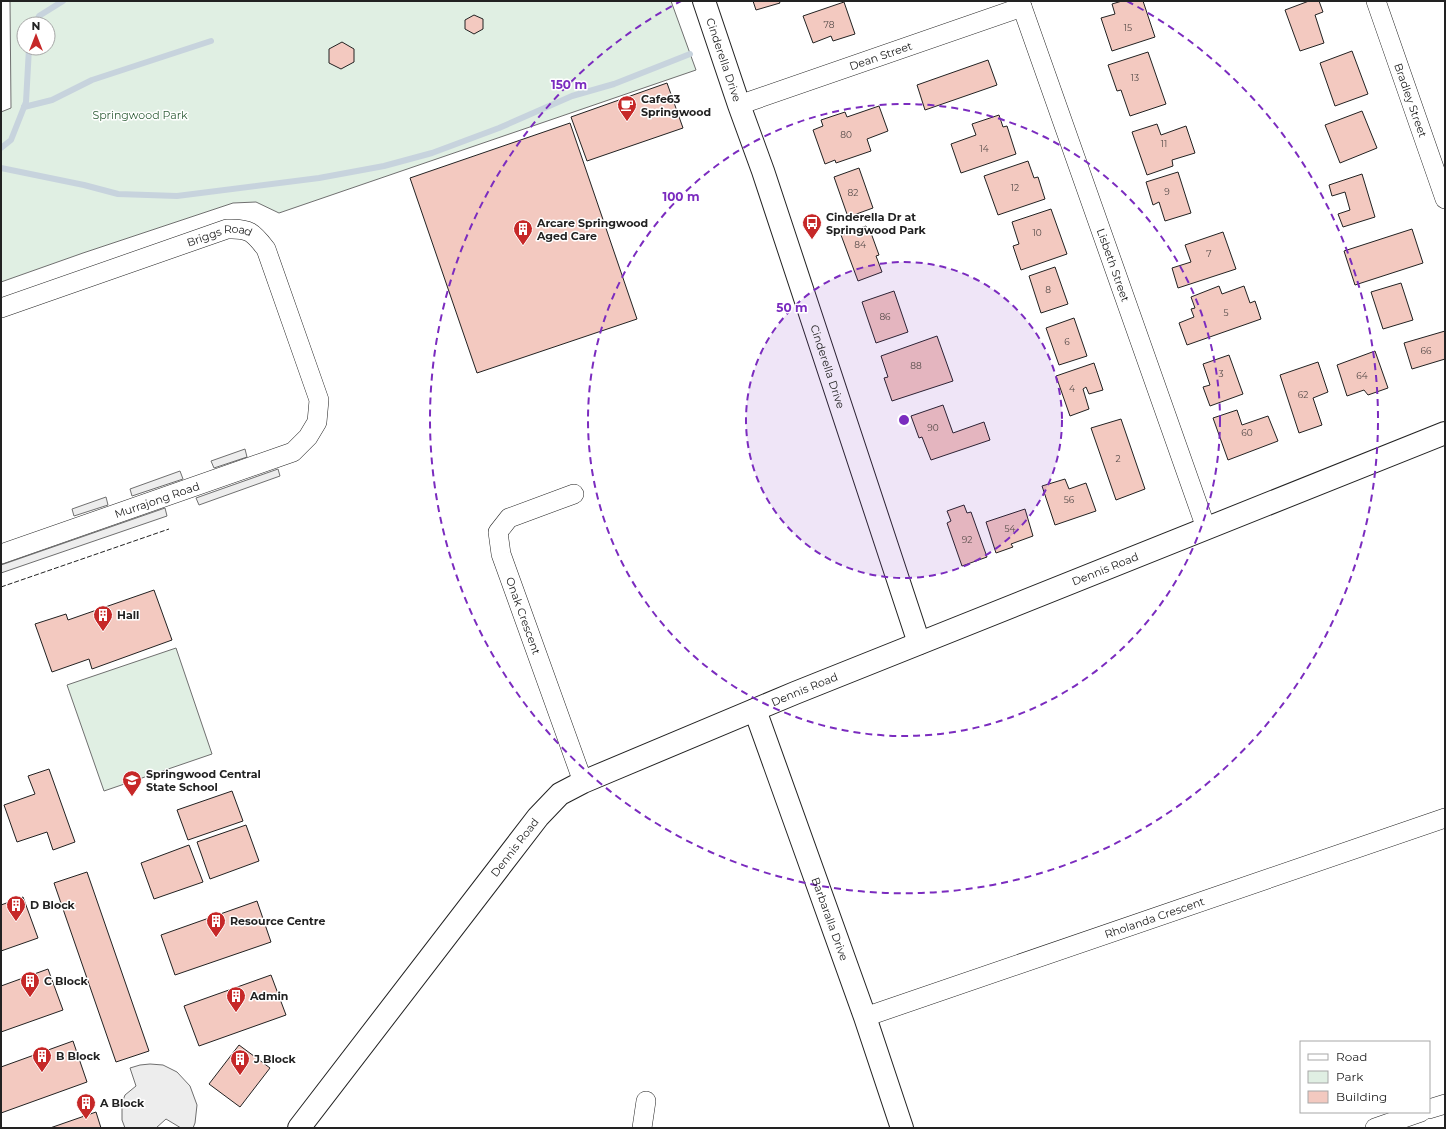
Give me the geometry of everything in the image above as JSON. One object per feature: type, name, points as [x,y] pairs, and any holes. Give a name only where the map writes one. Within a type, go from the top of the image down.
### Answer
[{"type":"street","name":"Cinderella Drive","points":[[704,1],[763,171],[919,643]]},
{"type":"street","name":"Bradley Street","points":[[1376,1],[1445,199]]},
{"type":"street","name":"Dean Street","points":[[739,105],[1021,4]]},
{"type":"street","name":"Lisbeth Street","points":[[1021,4],[1206,528]]},
{"type":"street","name":"Briggs Road","points":[[1,308],[227,229],[241,228],[254,234],[266,249],[319,400],[316,422],[308,437]]},
{"type":"street","name":"Dennis Road","points":[[299,1128],[538,817],[560,794],[582,782],[919,643],[1445,433]]},
{"type":"street","name":"Murrajong Road","points":[[1,554],[293,452],[308,437]]},
{"type":"street","name":"Onak Crescent","points":[[574,494],[510,518],[498,532],[501,554],[582,782]]},
{"type":"street","name":"Barbaralla Drive","points":[[755,710],[865,1017],[902,1128]]},
{"type":"street","name":"Rholanda Crescent","points":[[865,1017],[1445,818]]},
{"type":"street","points":[[642,1128],[646,1101]]},
{"type":"street","points":[[1430,1109],[1445,1104]]},
{"type":"street","points":[[1375,1128],[1418,1113]]},
{"type":"green space","name":"Springwood Park","points":[[10,1],[671,1],[696,70],[279,213],[256,202],[233,203],[1,282],[1,112],[11,108]]},
{"type":"green space","points":[[176,648],[212,754],[104,791],[67,685]]},
{"type":"shaded area","points":[[245,449],[247,457],[214,468],[211,461]]},
{"type":"shaded area","points":[[278,469],[280,476],[199,505],[196,498]]},
{"type":"shaded area","points":[[180,471],[183,479],[132,496],[130,489]]},
{"type":"shaded area","points":[[106,497],[108,505],[74,516],[72,509]]},
{"type":"shaded area","points":[[165,508],[167,516],[1,573],[1,565]]},
{"type":"shaded area","points":[[150,1064],[163,1065],[177,1072],[190,1086],[197,1105],[193,1128],[181,1128],[166,1119],[156,1128],[125,1128],[122,1120],[122,1103],[125,1095],[136,1086],[130,1068]]},
{"type":"building","points":[[753,1],[779,1],[780,3],[756,10]]},
{"type":"building","points":[[1122,1],[1143,1],[1155,37],[1112,51],[1101,18],[1115,14],[1112,4]]},
{"type":"building","points":[[1309,1],[1319,1],[1323,12],[1315,15],[1324,43],[1300,51],[1285,10]]},
{"type":"building","points":[[844,2],[855,34],[833,41],[831,36],[813,43],[803,16]]},
{"type":"building","points":[[474,15],[483,19],[483,29],[474,34],[465,29],[465,20]]},
{"type":"building","points":[[342,42],[354,49],[354,62],[341,69],[329,63],[329,49]]},
{"type":"building","points":[[1352,51],[1368,94],[1335,106],[1320,63]]},
{"type":"building","points":[[1148,52],[1166,104],[1130,116],[1121,90],[1117,91],[1108,65]]},
{"type":"building","points":[[988,60],[997,85],[925,110],[917,85]]},
{"type":"building","name":"Cafe63 Springwood","points":[[667,83],[683,128],[587,161],[571,117]]},
{"type":"building","points":[[879,106],[888,131],[867,139],[871,151],[836,163],[835,160],[825,164],[813,130],[823,126],[821,120],[845,112],[847,117]]},
{"type":"building","points":[[1362,111],[1377,148],[1340,163],[1325,125]]},
{"type":"building","points":[[999,115],[1003,127],[1007,126],[1016,154],[961,173],[951,144],[976,135],[972,124]]},
{"type":"building","name":"Arcare Springwood Aged Care","points":[[570,123],[637,319],[477,373],[410,178]]},
{"type":"building","points":[[1157,124],[1161,135],[1186,126],[1195,153],[1172,160],[1173,166],[1147,175],[1132,132]]},
{"type":"building","points":[[1028,161],[1034,178],[1038,177],[1045,199],[998,215],[984,176]]},
{"type":"building","points":[[859,168],[873,208],[848,217],[834,177]]},
{"type":"building","points":[[1178,172],[1191,213],[1165,221],[1159,202],[1153,205],[1146,182]]},
{"type":"building","points":[[1362,174],[1375,217],[1343,227],[1338,214],[1350,210],[1345,192],[1332,196],[1329,185]]},
{"type":"building","points":[[1051,209],[1067,254],[1021,270],[1013,246],[1019,244],[1012,222]]},
{"type":"building","points":[[866,226],[868,233],[871,233],[879,255],[876,256],[882,272],[858,281],[841,235]]},
{"type":"building","points":[[1412,229],[1423,263],[1355,285],[1344,251]]},
{"type":"building","points":[[1223,232],[1236,269],[1178,288],[1172,268],[1191,262],[1185,245]]},
{"type":"building","points":[[1055,267],[1068,304],[1041,313],[1029,276]]},
{"type":"building","points":[[1401,283],[1413,320],[1383,329],[1371,292]]},
{"type":"building","points":[[1219,286],[1222,294],[1244,286],[1250,303],[1255,301],[1261,319],[1187,345],[1179,323],[1194,317],[1191,309],[1195,308],[1191,297]]},
{"type":"building","points":[[894,291],[908,332],[876,343],[862,302]]},
{"type":"building","points":[[1074,318],[1087,356],[1059,365],[1046,328]]},
{"type":"building","points":[[1445,331],[1445,359],[1412,369],[1404,343]]},
{"type":"building","points":[[937,336],[953,381],[892,401],[884,378],[888,377],[881,356]]},
{"type":"building","points":[[1375,351],[1388,388],[1368,395],[1364,390],[1347,396],[1337,365]]},
{"type":"building","points":[[1229,355],[1243,394],[1210,406],[1203,387],[1210,385],[1203,364]]},
{"type":"building","points":[[1318,362],[1328,392],[1313,398],[1322,425],[1299,433],[1280,375]]},
{"type":"building","points":[[1094,363],[1103,390],[1089,394],[1086,387],[1083,389],[1089,409],[1070,416],[1056,376]]},
{"type":"building","points":[[943,405],[953,433],[984,422],[990,440],[931,460],[922,437],[919,438],[911,416]]},
{"type":"building","points":[[1237,410],[1242,425],[1268,416],[1278,441],[1228,460],[1213,418]]},
{"type":"building","points":[[1121,419],[1145,489],[1116,500],[1091,428]]},
{"type":"building","points":[[1065,479],[1069,489],[1086,483],[1096,511],[1055,525],[1042,486]]},
{"type":"building","points":[[964,505],[967,513],[971,512],[987,557],[962,566],[947,523],[951,521],[947,511]]},
{"type":"building","points":[[1025,509],[1033,536],[1011,544],[1013,547],[996,553],[986,522]]},
{"type":"building","name":"Hall","points":[[154,590],[172,640],[92,669],[89,659],[52,672],[35,624],[66,614],[68,620]]},
{"type":"building","points":[[49,769],[75,842],[53,850],[47,832],[17,842],[4,805],[35,794],[28,776]]},
{"type":"building","points":[[232,791],[243,821],[188,840],[177,810]]},
{"type":"building","points":[[246,825],[259,861],[210,879],[197,842]]},
{"type":"building","points":[[189,845],[203,882],[154,899],[141,863]]},
{"type":"building","points":[[87,872],[149,1051],[116,1062],[54,883]]},
{"type":"building","name":"D Block","points":[[23,897],[38,938],[1,951],[1,905]]},
{"type":"building","name":"Resource Centre","points":[[257,901],[271,942],[175,975],[161,935]]},
{"type":"building","name":"C Block","points":[[48,969],[63,1010],[1,1032],[1,986]]},
{"type":"building","name":"Admin","points":[[271,975],[286,1015],[199,1046],[184,1006]]},
{"type":"building","name":"B Block","points":[[73,1041],[87,1082],[1,1113],[1,1067]]},
{"type":"building","name":"J Block","points":[[239,1045],[270,1068],[240,1107],[209,1084]]},
{"type":"building","name":"A Block","points":[[96,1112],[101,1128],[50,1128]]},
{"type":"waterway","points":[[39,16],[63,1]]},
{"type":"waterway","points":[[24,107],[52,100],[92,80],[211,41]]},
{"type":"waterway","points":[[1,168],[84,185],[118,194],[177,196],[319,178],[384,166],[432,153],[499,128],[572,96],[614,84],[690,54]]},
{"type":"waterway","points":[[1,148],[11,140],[26,102],[29,56]]},
{"type":"fence","points":[[1,587],[169,529]]},
{"type":"place","name":"Cafe63 Springwood","points":[[627,122]]},
{"type":"place","name":"Cinderella Dr at Springwood Park","points":[[812,240]]},
{"type":"place","name":"Arcare Springwood Aged Care","points":[[523,246]]},
{"type":"place","name":"Hall","points":[[103,632]]},
{"type":"place","name":"Springwood Central State School","points":[[132,797]]},
{"type":"place","name":"D Block","points":[[16,922]]},
{"type":"place","name":"Resource Centre","points":[[216,938]]},
{"type":"place","name":"C Block","points":[[30,998]]},
{"type":"place","name":"Admin","points":[[236,1013]]},
{"type":"place","name":"B Block","points":[[42,1073]]},
{"type":"place","name":"J Block","points":[[240,1076]]},
{"type":"place","name":"A Block","points":[[86,1120]]}]
